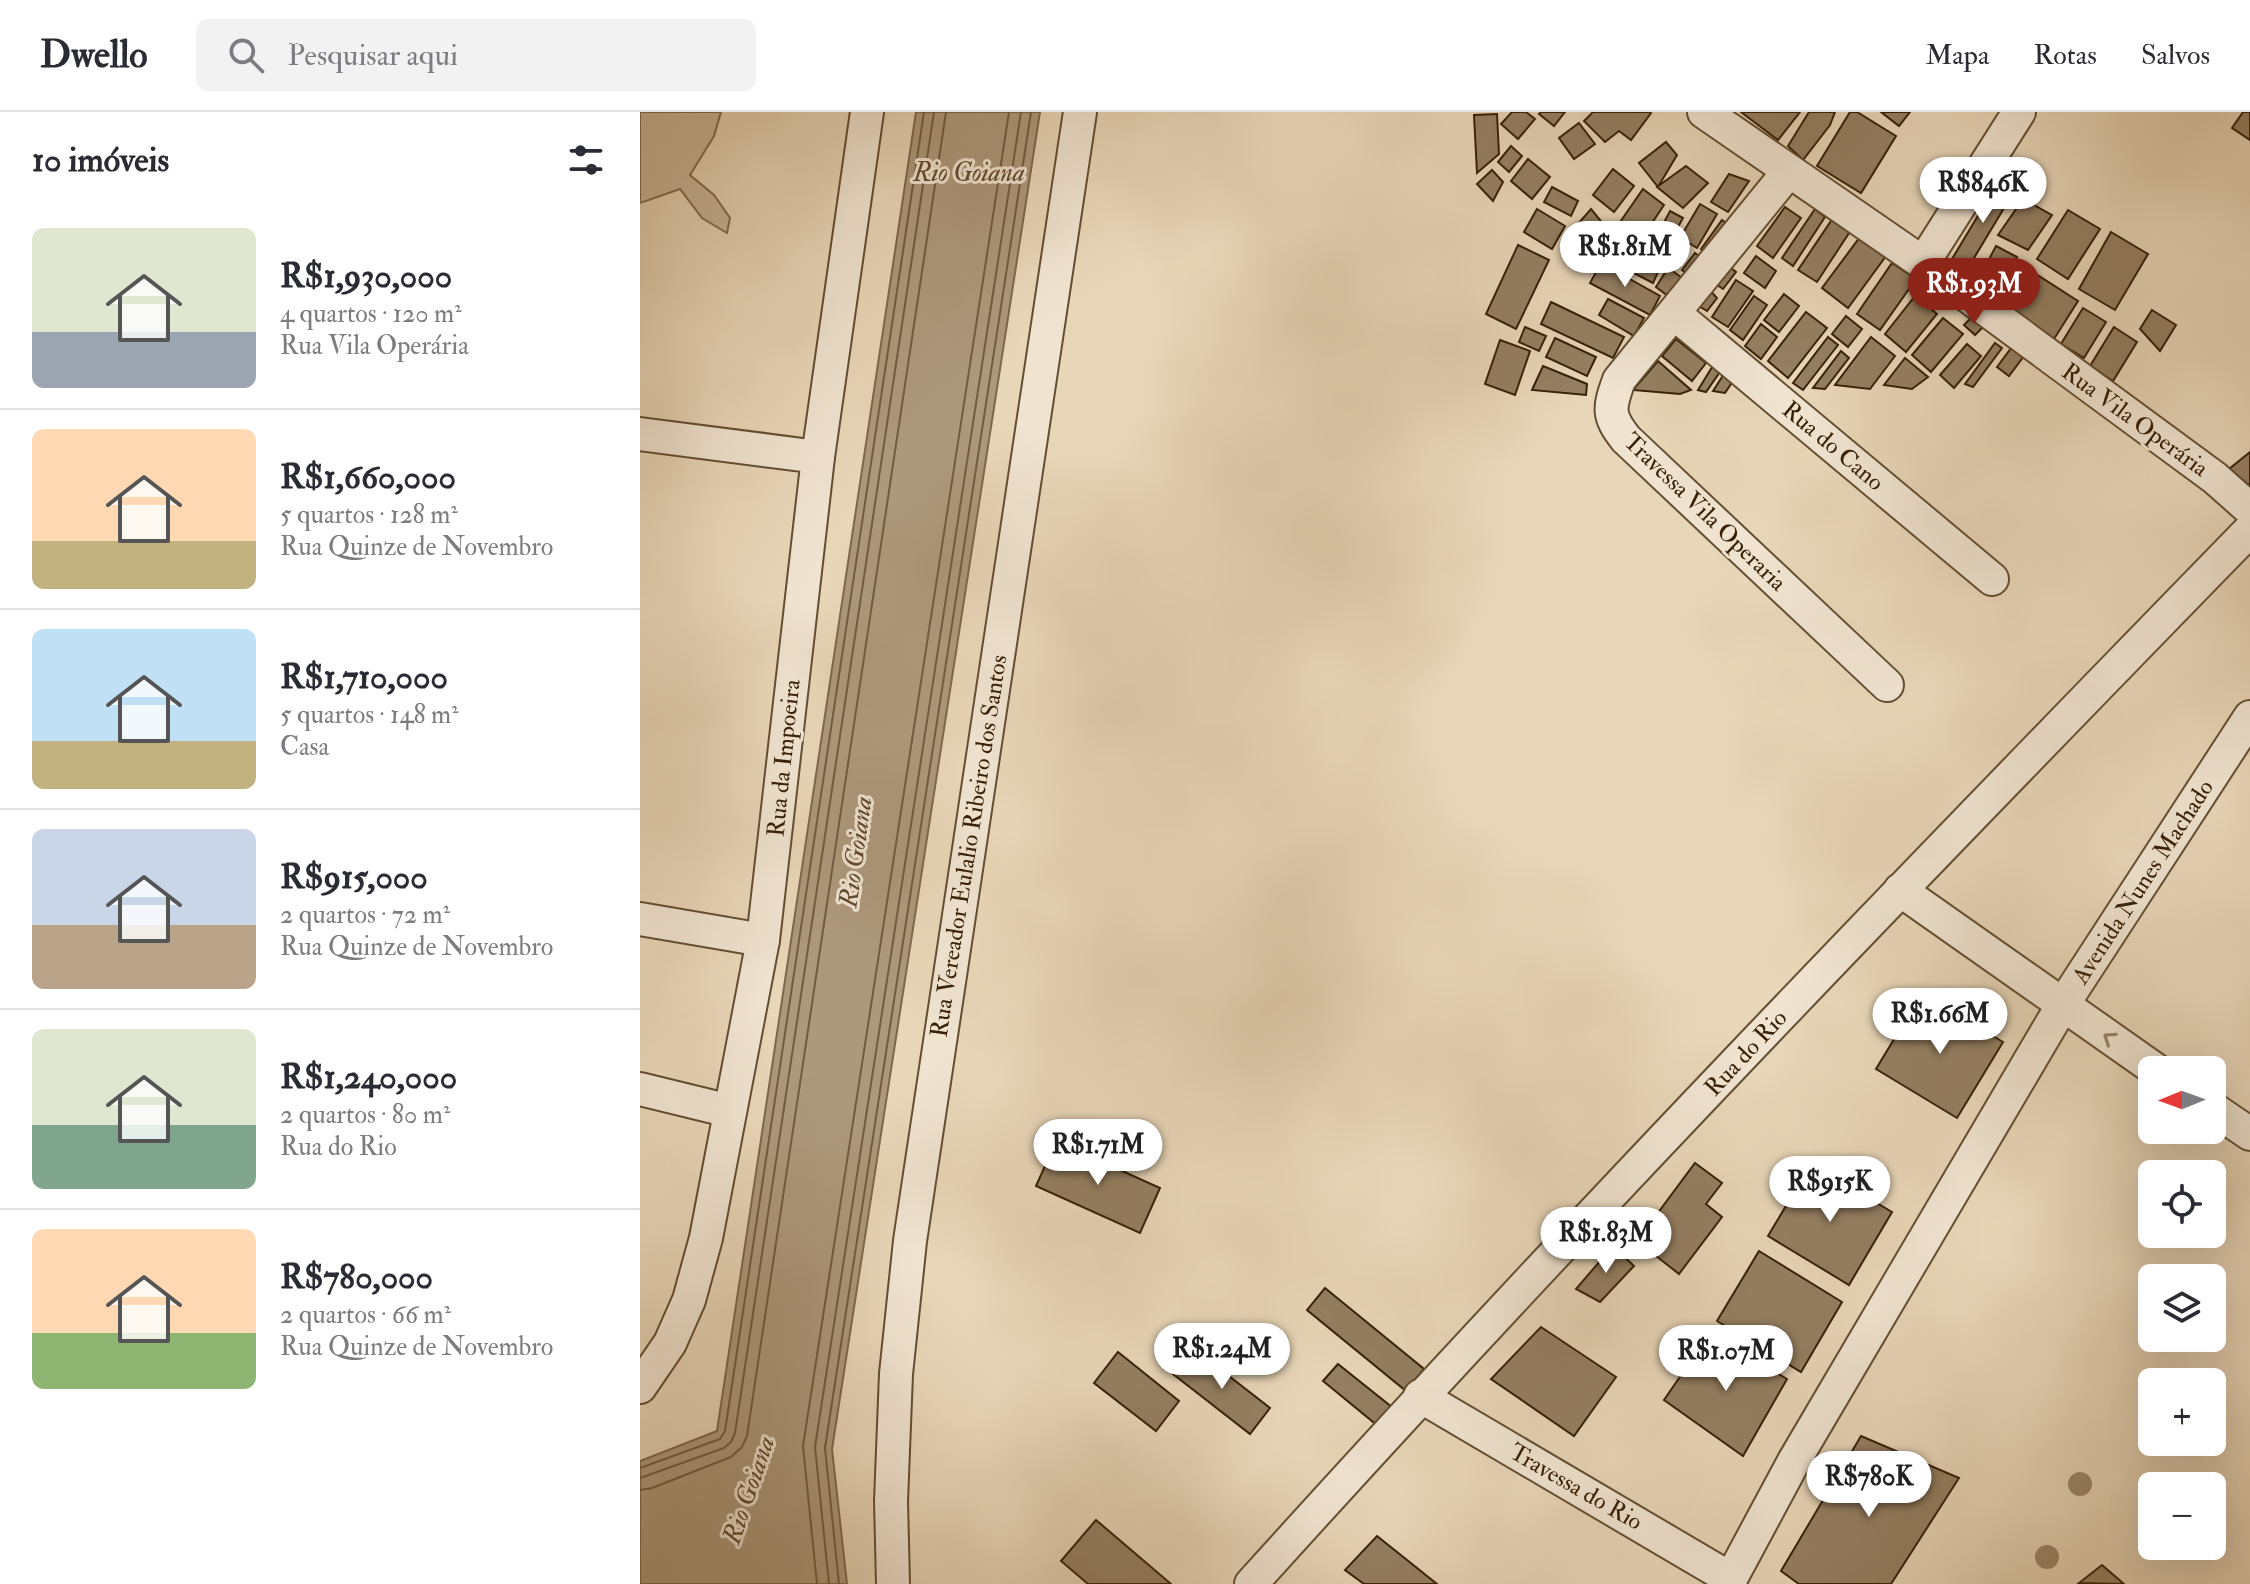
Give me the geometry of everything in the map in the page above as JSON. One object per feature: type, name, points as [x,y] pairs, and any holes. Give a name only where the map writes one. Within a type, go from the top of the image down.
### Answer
[{"type":"street","name":"Rua da Impoeira","points":[[640,1387],[670,1343],[689,1300],[706,1238],[763,940],[818,457],[867,112]]},
{"type":"street","name":"Rua Vereador Eulalio Ribeiro dos Santos","points":[[893,1584],[891,1501],[896,1374],[910,1241],[1080,112]]},
{"type":"street","name":"Rua Vila Operária","points":[[1704,112],[1923,263],[2215,478],[2250,509]]},
{"type":"street","points":[[1923,263],[2019,112]]},
{"type":"street","name":"Travessa Vila Operaria","points":[[1789,171],[1619,380],[1612,400],[1613,422],[1626,439],[1887,685]]},
{"type":"street","name":"Rua do Cano","points":[[1675,314],[1992,579]]},
{"type":"street","points":[[640,434],[818,457]]},
{"type":"street","name":"Rua do Rio","points":[[1251,1584],[1429,1388],[1900,890],[2250,530]]},
{"type":"street","name":"Avenida Nunes Machado","points":[[1739,1575],[1794,1461],[2062,1006],[2250,717]]},
{"type":"street","points":[[1900,890],[2138,1058]]},
{"type":"street","points":[[640,919],[763,940]]},
{"type":"street","points":[[640,1089],[730,1111]]},
{"type":"street","points":[[2226,1118],[2250,1134]]},
{"type":"street","name":"Travessa do Rio","points":[[1429,1388],[1739,1575]]},
{"type":"shaded area","points":[[640,112],[721,112],[714,136],[690,175],[714,195],[730,218],[727,233],[702,218],[680,189],[640,203]]},
{"type":"water","name":"Rio Goiana","points":[[916,112],[1040,112],[832,1449],[847,1584],[640,1584],[640,1461],[717,1431]]},
{"type":"building","points":[[1512,112],[1526,112],[1535,119],[1518,139],[1501,124]]},
{"type":"building","points":[[1565,112],[1554,126],[1539,114]]},
{"type":"building","points":[[1593,112],[1651,113],[1631,140],[1619,131],[1605,142],[1584,121]]},
{"type":"building","points":[[1741,112],[1800,112],[1778,140]]},
{"type":"building","points":[[1809,112],[1835,112],[1830,125],[1803,160],[1788,146]]},
{"type":"building","points":[[1850,112],[1857,112],[1896,136],[1861,193],[1817,166]]},
{"type":"building","points":[[1881,112],[1910,112],[1899,126]]},
{"type":"building","points":[[2243,112],[2250,112],[2250,140],[2232,128]]},
{"type":"building","points":[[1497,114],[1499,154],[1477,173],[1474,115]]},
{"type":"building","points":[[1579,123],[1595,144],[1574,159],[1559,138]]},
{"type":"building","points":[[1666,142],[1677,155],[1658,187],[1639,163]]},
{"type":"building","points":[[1511,146],[1522,156],[1509,172],[1498,162]]},
{"type":"building","points":[[1528,159],[1550,177],[1532,199],[1511,181]]},
{"type":"building","points":[[1686,166],[1708,183],[1683,208],[1657,187]]},
{"type":"building","points":[[1613,169],[1634,186],[1614,212],[1593,195]]},
{"type":"building","points":[[1492,170],[1503,182],[1493,201],[1477,184]]},
{"type":"building","points":[[1729,174],[1749,181],[1728,212],[1711,202]]},
{"type":"building","points":[[2000,179],[2016,188],[1965,273],[1952,259]]},
{"type":"building","points":[[1552,187],[1578,201],[1571,216],[1544,202]]},
{"type":"building","points":[[1643,189],[1664,205],[1640,241],[1618,225]]},
{"type":"building","points":[[2023,199],[2052,215],[2028,250],[1998,235]]},
{"type":"building","points":[[1700,204],[1717,214],[1697,248],[1680,238]]},
{"type":"building","points":[[1785,207],[1801,218],[1773,258],[1757,246]]},
{"type":"building","points":[[1537,209],[1565,226],[1552,249],[1524,232]]},
{"type":"building","points":[[1591,209],[1613,236],[1591,263],[1564,240]]},
{"type":"building","points":[[1815,209],[1825,217],[1793,266],[1782,258]]},
{"type":"building","points":[[2068,210],[2100,229],[2068,279],[2037,259]]},
{"type":"building","points":[[1670,211],[1683,218],[1662,256],[1650,249]]},
{"type":"building","points":[[1833,218],[1851,230],[1817,282],[1798,270]]},
{"type":"building","points":[[1722,220],[1734,229],[1713,258],[1701,249]]},
{"type":"building","points":[[2111,232],[2148,254],[2115,310],[2079,289]]},
{"type":"building","points":[[1860,237],[1886,256],[1848,308],[1822,288]]},
{"type":"building","points":[[1678,242],[1688,250],[1675,267],[1666,260]]},
{"type":"building","points":[[1622,243],[1662,263],[1653,283],[1613,262]]},
{"type":"building","points":[[1518,245],[1549,260],[1516,329],[1486,314]]},
{"type":"building","points":[[1996,246],[2017,257],[1994,302],[1976,284]]},
{"type":"building","points":[[1695,253],[1706,261],[1694,279],[1682,270]]},
{"type":"building","points":[[1756,256],[1776,271],[1765,288],[1744,273]]},
{"type":"building","points":[[1601,263],[1660,296],[1650,315],[1590,283]]},
{"type":"building","points":[[1892,263],[1916,279],[1880,330],[1857,314]]},
{"type":"building","points":[[1726,264],[1736,272],[1723,289],[1713,282]]},
{"type":"building","points":[[2025,267],[2078,301],[2054,339],[2001,306]]},
{"type":"building","points":[[1668,268],[1681,277],[1668,296],[1656,287]]},
{"type":"building","points":[[1924,277],[1945,290],[1937,303],[1917,290]]},
{"type":"building","points":[[1736,280],[1753,291],[1728,327],[1712,317]]},
{"type":"building","points":[[1708,288],[1717,298],[1707,311],[1697,305]]},
{"type":"building","points":[[1784,294],[1799,306],[1779,332],[1764,320]]},
{"type":"building","points":[[1754,296],[1767,305],[1743,340],[1730,330]]},
{"type":"building","points":[[1915,296],[1937,314],[1906,352],[1885,334]]},
{"type":"building","points":[[1608,299],[1644,318],[1634,336],[1599,315]]},
{"type":"building","points":[[1551,302],[1624,337],[1613,358],[1541,324]]},
{"type":"building","points":[[2083,308],[2106,322],[2084,358],[2061,344]]},
{"type":"building","points":[[2152,310],[2176,325],[2160,351],[2140,329]]},
{"type":"building","points":[[1806,312],[1827,328],[1788,378],[1768,361]]},
{"type":"building","points":[[1846,316],[1862,329],[1848,347],[1832,334]]},
{"type":"building","points":[[1973,316],[1984,326],[1975,335],[1964,325]]},
{"type":"building","points":[[1943,318],[1963,334],[1931,372],[1912,355]]},
{"type":"building","points":[[1761,324],[1777,337],[1761,359],[1745,346]]},
{"type":"building","points":[[1525,327],[1546,336],[1539,351],[1519,342]]},
{"type":"building","points":[[2114,327],[2137,342],[2113,381],[2090,366]]},
{"type":"building","points":[[1828,337],[1838,345],[1803,390],[1793,383]]},
{"type":"building","points":[[1871,337],[1895,356],[1870,389],[1835,385]]},
{"type":"building","points":[[1555,338],[1596,357],[1587,376],[1546,357]]},
{"type":"building","points":[[1676,339],[1706,363],[1692,381],[1662,356]]},
{"type":"building","points":[[1500,340],[1530,351],[1515,395],[1485,384]]},
{"type":"building","points":[[1995,343],[2002,348],[1973,387],[1965,384]]},
{"type":"building","points":[[1967,344],[1981,356],[1954,388],[1940,375]]},
{"type":"building","points":[[2012,347],[2024,356],[2009,376],[1997,367]]},
{"type":"building","points":[[1841,351],[1849,358],[1825,389],[1813,388]]},
{"type":"building","points":[[1905,358],[1928,377],[1912,389],[1884,385]]},
{"type":"building","points":[[1658,361],[1691,390],[1680,394],[1633,390]]},
{"type":"building","points":[[1714,364],[1722,369],[1706,392],[1698,390]]},
{"type":"building","points":[[1543,366],[1587,384],[1586,395],[1532,390]]},
{"type":"building","points":[[1724,374],[1733,381],[1725,393],[1713,391]]},
{"type":"building","points":[[2250,452],[2250,486],[2229,469]]},
{"type":"building","points":[[1922,993],[2003,1042],[1957,1118],[1876,1069]]},
{"type":"building","points":[[1056,1141],[1160,1188],[1140,1233],[1036,1186]]},
{"type":"building","points":[[1695,1163],[1722,1183],[1706,1204],[1722,1217],[1679,1274],[1637,1241]]},
{"type":"building","points":[[1811,1164],[1892,1212],[1849,1285],[1768,1236]]},
{"type":"building","points":[[1613,1246],[1634,1266],[1600,1302],[1576,1289]]},
{"type":"building","points":[[1759,1251],[1842,1302],[1801,1372],[1717,1321]]},
{"type":"building","points":[[1325,1288],[1424,1369],[1406,1391],[1307,1310]]},
{"type":"building","points":[[1541,1327],[1616,1377],[1574,1436],[1491,1379]]},
{"type":"building","points":[[1710,1333],[1787,1379],[1743,1456],[1664,1400]]},
{"type":"building","points":[[1193,1348],[1270,1408],[1250,1434],[1173,1374]]},
{"type":"building","points":[[1118,1352],[1179,1401],[1156,1431],[1094,1383]]},
{"type":"building","points":[[1338,1364],[1393,1408],[1378,1426],[1323,1381]]},
{"type":"building","points":[[1861,1436],[1959,1478],[1891,1584],[1799,1584],[1781,1571]]},
{"type":"building","points":[[1096,1520],[1171,1584],[1088,1584],[1061,1561]]},
{"type":"building","points":[[1377,1536],[1437,1584],[1364,1584],[1345,1570]]},
{"type":"building","points":[[2102,1565],[2124,1584],[2079,1583]]}]
